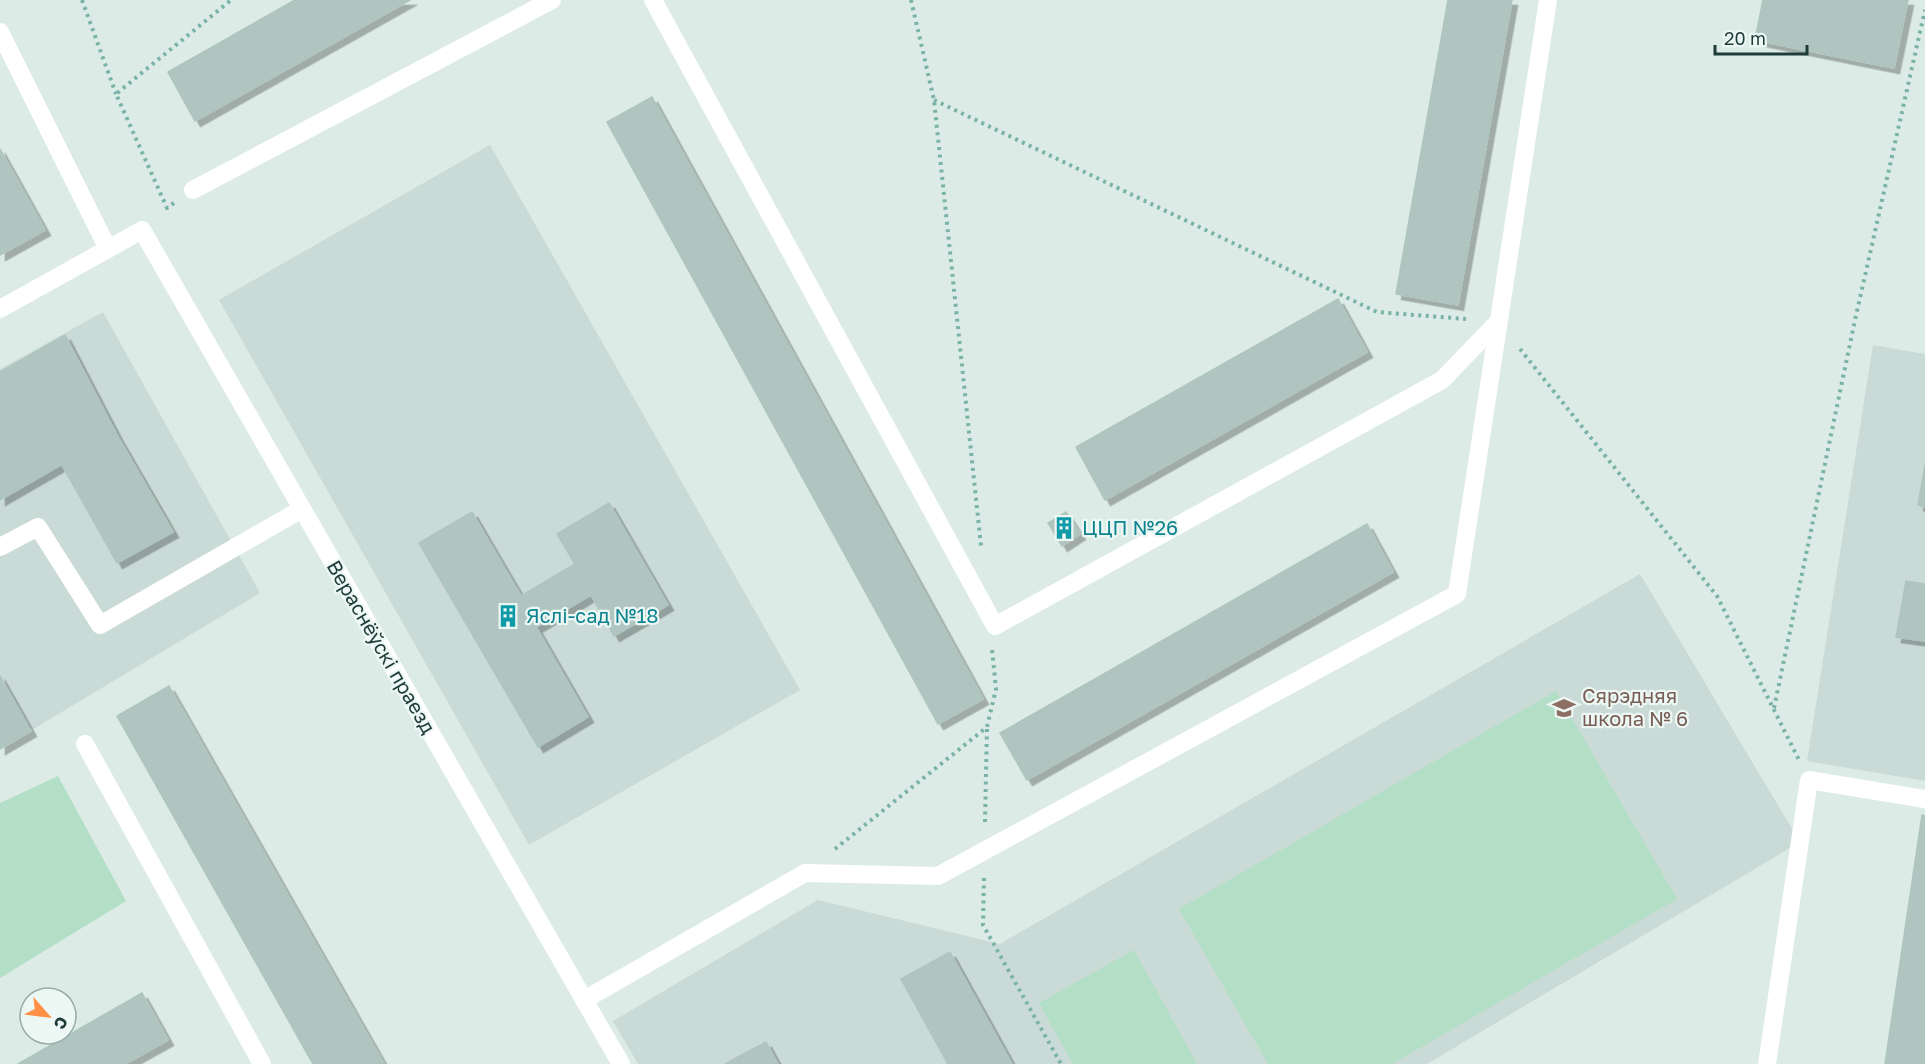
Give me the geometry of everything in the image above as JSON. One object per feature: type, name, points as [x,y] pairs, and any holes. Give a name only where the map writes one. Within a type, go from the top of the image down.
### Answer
[{"type":"street","points":[[193,190],[552,0]]},
{"type":"street","points":[[653,0],[995,626],[1442,380],[1498,322]]},
{"type":"street","points":[[584,1000],[805,873],[938,876],[1458,594],[1548,0]]},
{"type":"street","points":[[0,32],[108,249],[0,309]]},
{"type":"street","name":"Вераснёўскі праезд","points":[[108,249],[142,230],[621,1064]]},
{"type":"street","points":[[0,547],[38,527],[100,626],[302,509]]},
{"type":"street","points":[[85,744],[262,1064]]},
{"type":"street","points":[[1767,1064],[1809,780],[1925,799]]},
{"type":"path","points":[[82,0],[116,94],[167,208],[193,190]]},
{"type":"path","points":[[116,94],[231,0]]},
{"type":"path","points":[[911,0],[934,100],[982,556]]},
{"type":"path","points":[[1773,709],[1855,320],[1925,10]]},
{"type":"path","points":[[989,614],[996,689],[987,727],[983,925],[1061,1064]]},
{"type":"path","points":[[805,873],[987,727]]},
{"type":"shaded area","points":[[490,145],[800,690],[529,845],[219,300]]},
{"type":"shaded area","points":[[103,312],[260,593],[0,749],[0,369]]},
{"type":"shaded area","points":[[1873,345],[1925,354],[1925,781],[1807,761]]},
{"type":"shaded area","name":"Сярэдняя школа № 6","points":[[1640,574],[1800,842],[1427,1064],[638,1064],[613,1021],[818,900],[1000,944]]},
{"type":"green space","points":[[1556,691],[1677,899],[1392,1064],[1268,1064],[1179,909]]},
{"type":"green space","points":[[58,776],[126,901],[0,978],[0,803]]},
{"type":"green space","points":[[1134,950],[1197,1064],[1073,1064],[1039,1003]]},
{"type":"building","points":[[295,0],[410,0],[195,121],[168,72]]},
{"type":"building","points":[[1448,0],[1512,0],[1458,305],[1396,294]]},
{"type":"building","points":[[1763,0],[1908,0],[1894,68],[1755,40]]},
{"type":"building","points":[[652,97],[983,699],[938,724],[607,122]]},
{"type":"building","points":[[0,149],[45,230],[0,255]]},
{"type":"building","points":[[1338,299],[1367,352],[1105,500],[1076,447]]},
{"type":"building","points":[[65,335],[116,433],[0,500],[0,372]]},
{"type":"building","points":[[116,433],[173,532],[117,563],[62,465]]},
{"type":"building","points":[[1925,465],[1925,507],[1918,505]]},
{"type":"building","name":"Яслі-сад №18","points":[[609,503],[668,605],[614,636],[591,595],[536,627],[588,717],[538,747],[419,543],[472,512],[521,596],[575,564],[557,534]]},
{"type":"building","name":"ЦЦП №26","points":[[1066,512],[1080,534],[1062,546],[1048,523]]},
{"type":"building","points":[[1367,524],[1393,572],[1027,780],[1000,733]]},
{"type":"building","points":[[1906,581],[1925,584],[1925,641],[1896,637]]},
{"type":"building","points":[[0,676],[31,731],[0,749]]},
{"type":"building","points":[[169,686],[384,1064],[313,1064],[117,716]]},
{"type":"building","points":[[1922,815],[1925,816],[1925,1064],[1885,1064]]},
{"type":"building","points":[[950,952],[1012,1064],[948,1064],[901,979]]},
{"type":"building","points":[[142,993],[168,1040],[125,1064],[18,1064],[49,1046],[78,1046],[78,1030]]},
{"type":"building","points":[[766,1042],[778,1064],[725,1064]]},
{"type":"place","name":"ЦЦП №26","points":[[1064,528]]},
{"type":"place","name":"Яслі-сад №18","points":[[508,616]]},
{"type":"place","name":"Сярэдняя школа № 6","points":[[1564,708]]}]
